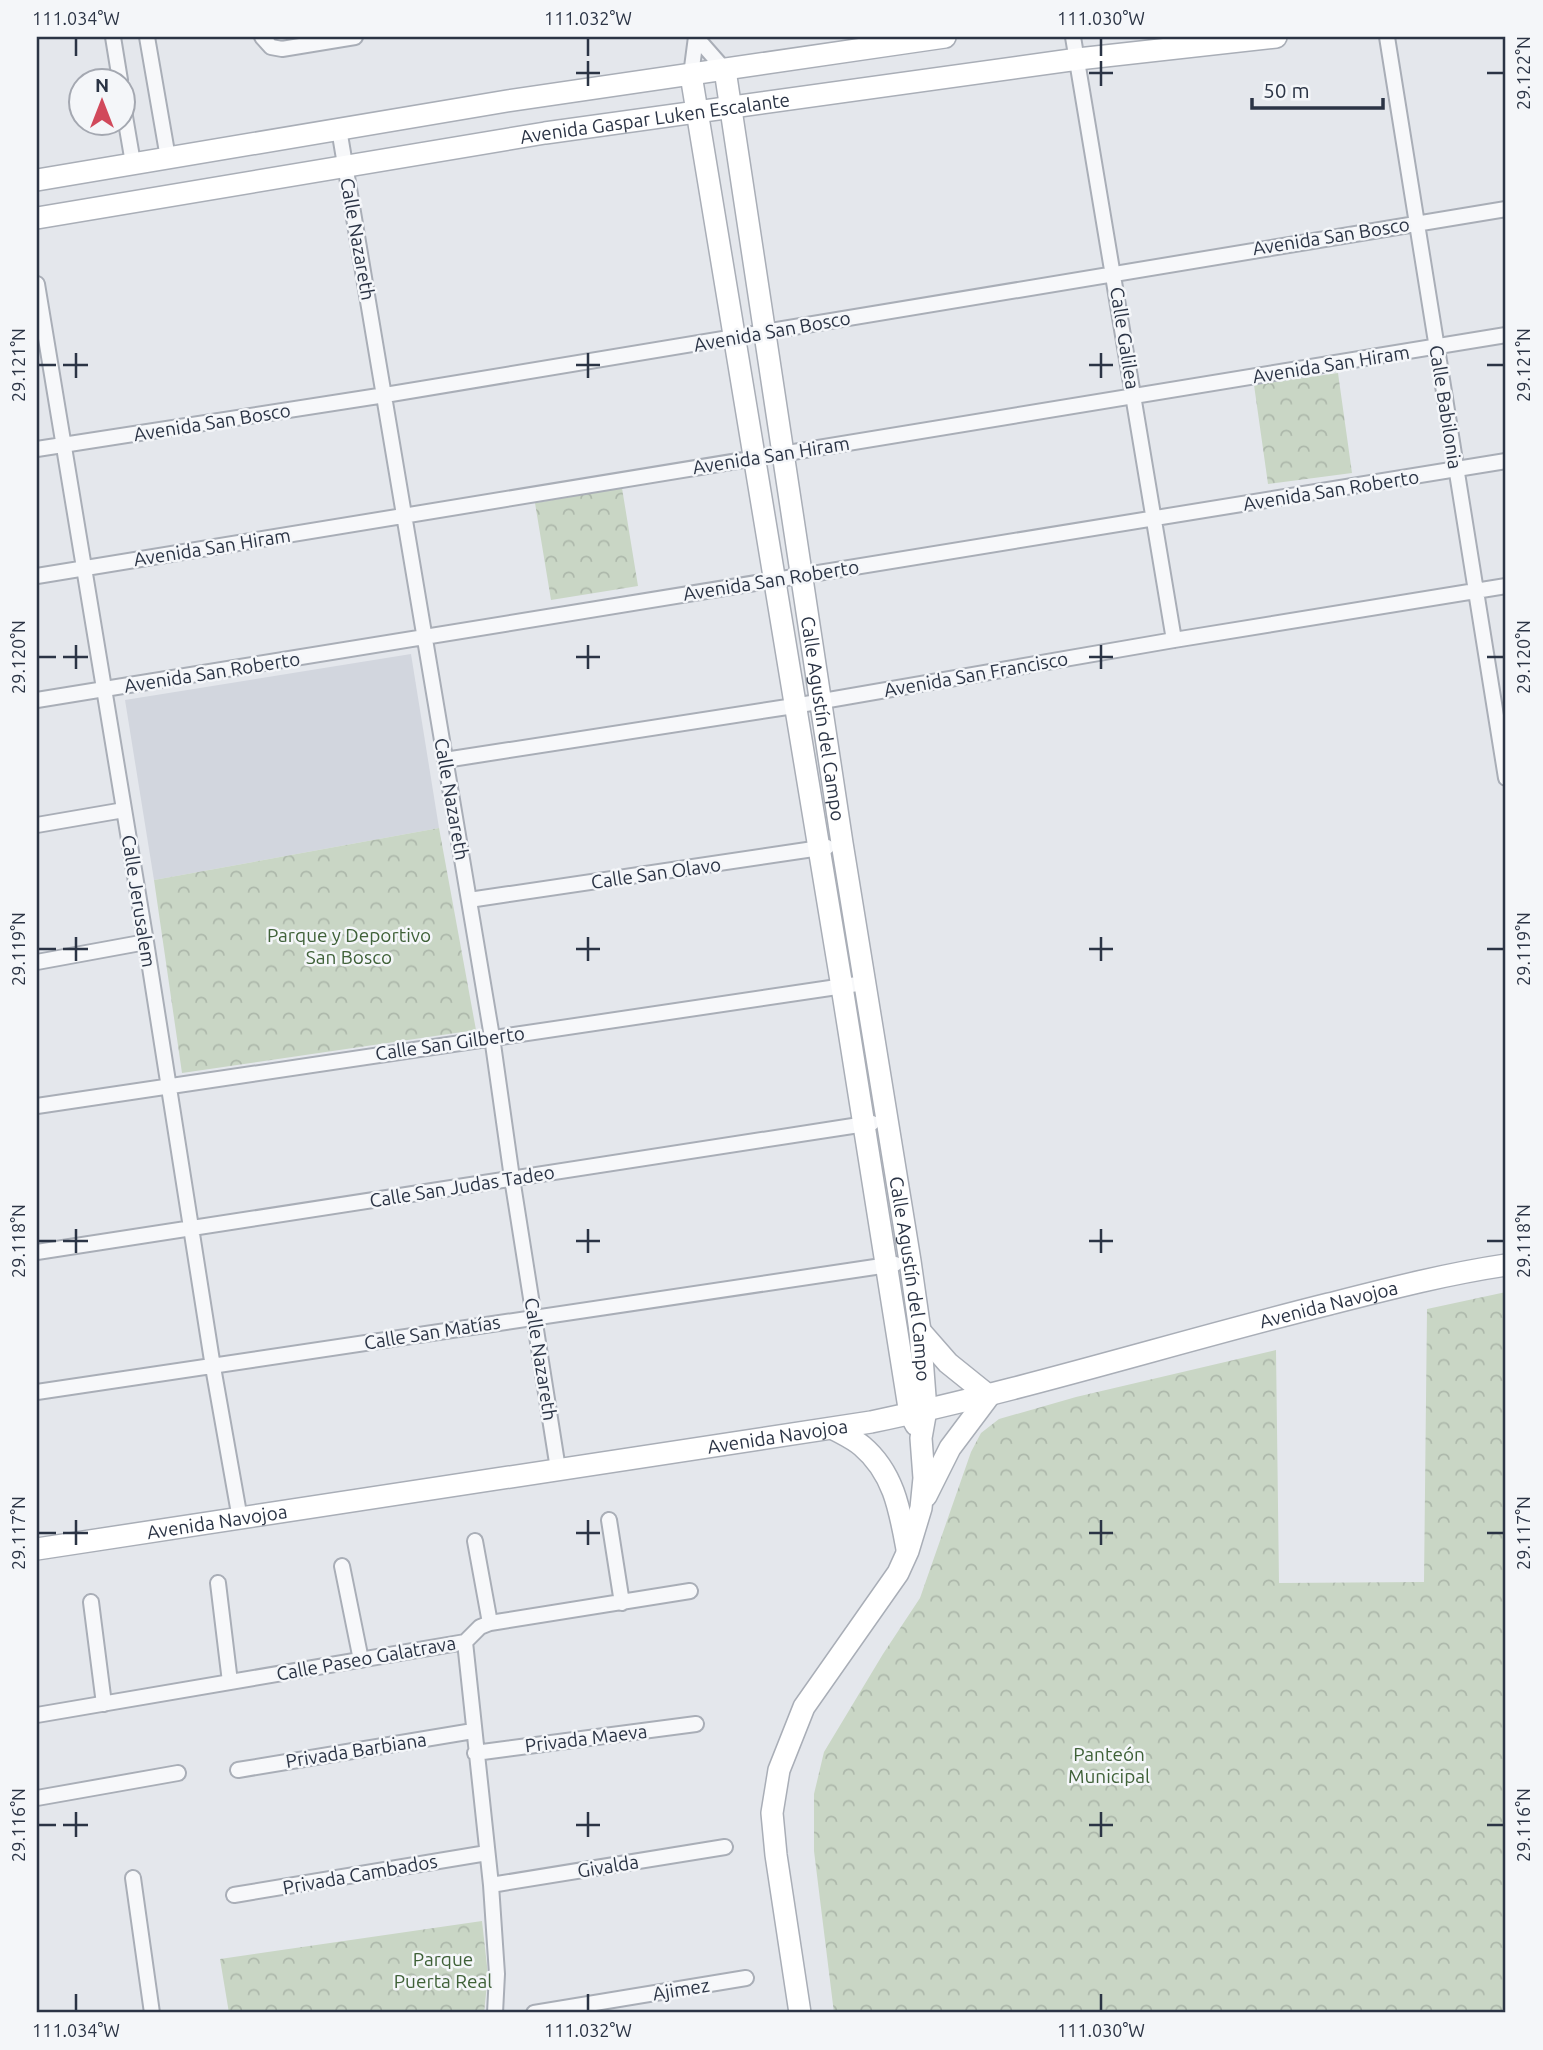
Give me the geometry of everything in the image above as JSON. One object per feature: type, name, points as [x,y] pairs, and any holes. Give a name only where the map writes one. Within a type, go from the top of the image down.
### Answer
[{"type":"street","points":[[113,37],[118,66]]},
{"type":"street","points":[[147,37],[168,158]]},
{"type":"street","points":[[262,37],[271,47],[282,49],[355,37]]},
{"type":"street","name":"Calle Agustín del Campo","points":[[696,37],[725,70],[731,107],[842,843],[910,1261],[920,1331],[918,1412]]},
{"type":"street","name":"Calle Agustín del Campo","points":[[696,37],[691,75],[863,1125],[887,1265],[918,1412]]},
{"type":"street","name":"Avenida Gaspar Luken Escalante","points":[[37,180],[507,101],[945,37]]},
{"type":"street","name":"Calle Galilea","points":[[1073,37],[1174,640]]},
{"type":"street","name":"Avenida Gaspar Luken Escalante","points":[[37,218],[545,133],[1078,59],[1276,37]]},
{"type":"street","name":"Calle Babilonia","points":[[1387,37],[1506,778]]},
{"type":"street","name":"Calle Nazareth","points":[[339,130],[492,1037],[558,1469]]},
{"type":"street","points":[[128,136],[132,163]]},
{"type":"street","name":"Avenida San Bosco","points":[[37,449],[385,395],[1506,209]]},
{"type":"street","name":"Calle Jerusalem","points":[[37,284],[240,1519]]},
{"type":"street","name":"Avenida San Hiram","points":[[37,576],[1506,335]]},
{"type":"street","name":"Avenida San Roberto","points":[[37,700],[1506,461]]},
{"type":"street","name":"Avenida San Francisco","points":[[445,760],[794,706],[1506,586]]},
{"type":"street","points":[[37,825],[124,810]]},
{"type":"street","name":"Calle San Olavo","points":[[469,900],[819,849],[842,843]]},
{"type":"street","points":[[37,962],[146,942]]},
{"type":"street","name":"Calle San Gilberto","points":[[37,1106],[864,983]]},
{"type":"street","name":"Calle San Judas Tadeo","points":[[37,1252],[888,1120]]},
{"type":"street","name":"Calle San Matías","points":[[37,1392],[910,1261]]},
{"type":"street","name":"Avenida Navojoa","points":[[37,1549],[834,1429],[989,1396],[1292,1313],[1463,1272],[1506,1265]]},
{"type":"street","points":[[800,2013],[772,1812],[779,1770],[804,1707],[884,1595],[908,1551],[921,1508],[950,1448],[989,1396],[948,1363],[920,1331]]},
{"type":"street","points":[[918,1412],[924,1478],[921,1508]]},
{"type":"street","points":[[834,1429],[862,1446],[884,1471],[898,1501],[908,1551]]},
{"type":"street","points":[[609,1520],[622,1603]]},
{"type":"street","points":[[475,1541],[490,1623]]},
{"type":"street","points":[[342,1566],[361,1660]]},
{"type":"street","points":[[218,1583],[230,1682]]},
{"type":"street","name":"Calle Paseo Galatrava","points":[[37,1715],[465,1642],[480,1627],[490,1623],[690,1591]]},
{"type":"street","points":[[91,1602],[104,1704]]},
{"type":"street","points":[[465,1642],[491,1885],[498,1974],[495,2013]]},
{"type":"street","name":"Privada Maeva","points":[[475,1753],[696,1724]]},
{"type":"street","name":"Privada Barbiana","points":[[238,1770],[473,1731]]},
{"type":"street","points":[[37,1798],[178,1773]]},
{"type":"street","name":"Givalda","points":[[491,1885],[725,1847]]},
{"type":"street","name":"Privada Cambados","points":[[233,1895],[487,1853]]},
{"type":"street","points":[[133,1878],[152,2013]]},
{"type":"street","name":"Ajimez","points":[[534,2013],[746,1978]]},
{"type":"shaded area","points":[[411,654],[439,828],[154,880],[125,700]]},
{"type":"green space","points":[[1338,373],[1352,473],[1268,484],[1254,385]]},
{"type":"green space","points":[[622,488],[638,586],[551,600],[535,503]]},
{"type":"green space","name":"Parque y Deportivo San Bosco","points":[[439,828],[476,1030],[182,1073],[154,880]]},
{"type":"green space","name":"Panteón Municipal","points":[[1506,1292],[1506,2013],[834,2013],[814,1851],[814,1794],[824,1752],[920,1598],[971,1452],[981,1433],[999,1419],[1076,1397],[1276,1350],[1279,1583],[1424,1582],[1427,1309]]},
{"type":"green space","name":"Parque Puerta Real","points":[[482,1921],[488,1975],[484,2013],[229,2013],[220,1959]]}]
